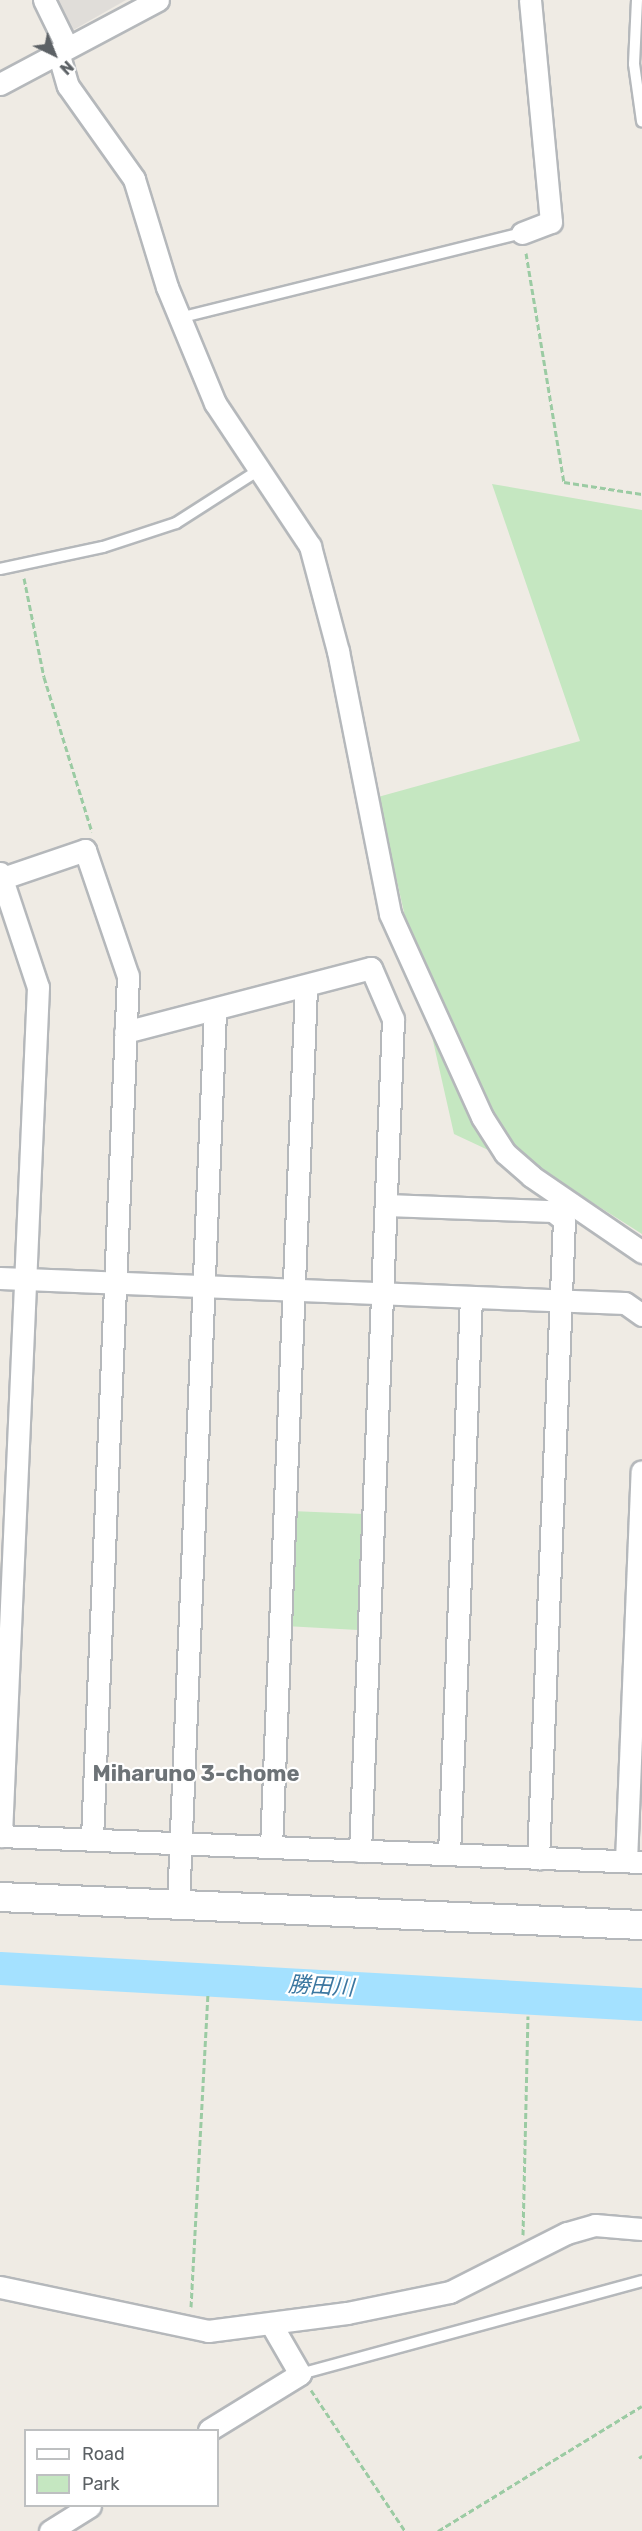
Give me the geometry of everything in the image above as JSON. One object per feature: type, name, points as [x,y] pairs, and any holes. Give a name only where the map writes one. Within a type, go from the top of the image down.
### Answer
[{"type":"street","points":[[45,0],[63,49],[68,86],[134,178],[179,318],[215,403],[310,546],[338,651],[390,914],[482,1117],[505,1153],[531,1176],[642,1252]]},
{"type":"street","points":[[0,84],[158,0]]},
{"type":"street","points":[[522,233],[551,222],[531,0]]},
{"type":"street","points":[[92,1840],[128,976],[86,849],[1,877],[38,987],[0,1836],[92,1840],[180,1843],[360,1851],[449,1854],[634,1862],[642,1471]]},
{"type":"street","points":[[125,1032],[371,968],[393,1019],[360,1851]]},
{"type":"street","points":[[271,1847],[306,986]]},
{"type":"street","points":[[178,1905],[215,1010]]},
{"type":"street","points":[[386,1205],[553,1211],[564,1220],[538,1858]]},
{"type":"street","points":[[0,1278],[625,1303],[642,1315]]},
{"type":"street","points":[[449,1854],[471,1297]]},
{"type":"street","points":[[0,1897],[642,1925]]},
{"type":"street","points":[[0,2287],[208,2331],[271,2324],[450,2292],[522,2255],[595,2225],[642,2229]]},
{"type":"street","points":[[211,2429],[300,2374],[271,2324]]},
{"type":"street","points":[[50,2531],[87,2507]]},
{"type":"lane","points":[[637,0],[634,64],[642,121]]},
{"type":"lane","points":[[179,318],[522,233]]},
{"type":"lane","points":[[0,569],[104,547],[176,523],[259,470]]},
{"type":"lane","points":[[300,2374],[642,2281]]},
{"type":"path","points":[[522,233],[564,482],[642,494]]},
{"type":"path","points":[[21,564],[44,677],[96,845],[86,849]]},
{"type":"path","points":[[190,2327],[208,1995]]},
{"type":"path","points":[[522,2255],[528,2016]]},
{"type":"path","points":[[300,2374],[405,2531]]},
{"type":"path","points":[[438,2531],[642,2406]]},
{"type":"shaded area","points":[[56,0],[126,0],[68,33]]},
{"type":"green space","points":[[492,484],[642,510],[642,1234],[571,1189],[454,1134],[378,797],[580,741]]},
{"type":"green space","points":[[291,1511],[364,1514],[358,1630],[285,1626]]},
{"type":"waterway","name":"勝田川","points":[[0,1968],[642,2004]]},
{"type":"district","name":"Miharuno 3-chome","points":[[196,1774]]}]
